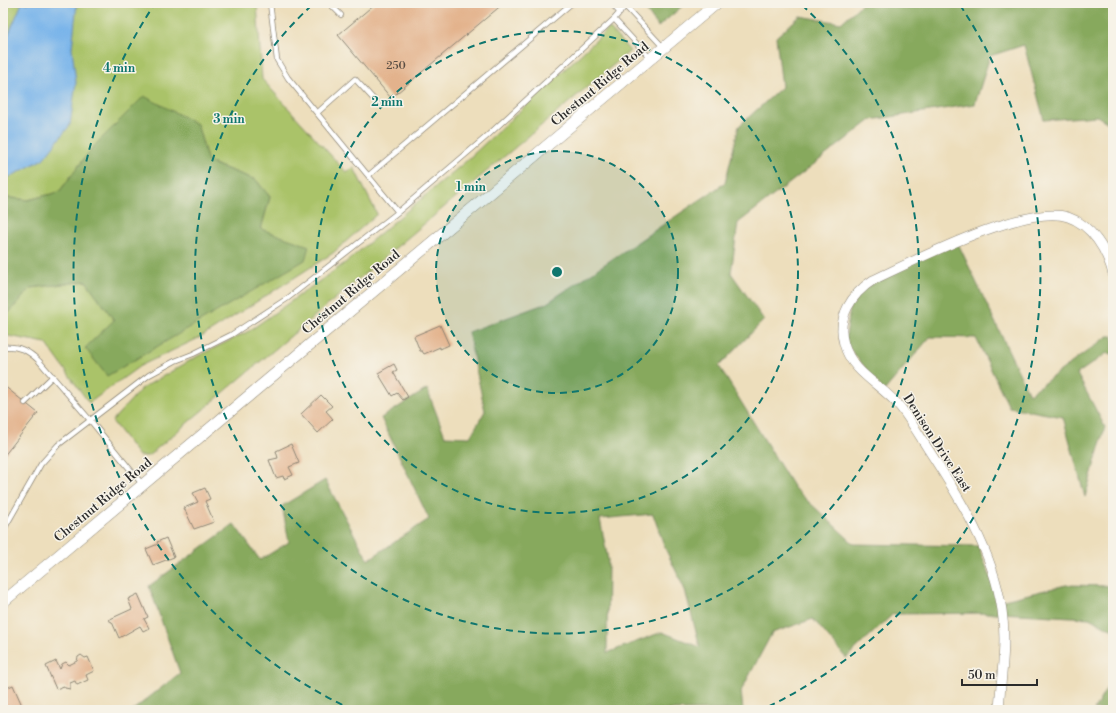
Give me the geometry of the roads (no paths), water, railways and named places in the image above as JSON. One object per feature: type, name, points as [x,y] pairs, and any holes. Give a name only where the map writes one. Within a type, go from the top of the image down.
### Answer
[{"type":"street","name":"Chestnut Ridge Road","points":[[3,602],[717,3]]},
{"type":"street","name":"Denison Drive East","points":[[999,710],[1004,634],[1002,612],[996,582],[986,555],[954,490],[902,409],[891,397],[853,364],[843,342],[843,320],[853,297],[873,280],[982,231],[1036,216],[1052,215],[1068,217],[1079,223],[1100,243],[1106,254],[1113,274]]},
{"type":"lane","points":[[270,3],[277,60],[288,78],[398,212]]},
{"type":"lane","points":[[329,3],[341,15]]},
{"type":"lane","points":[[369,175],[572,3]]},
{"type":"lane","points":[[611,3],[620,13]]},
{"type":"lane","points":[[3,530],[46,457],[90,420],[149,375],[231,335],[288,298],[398,212],[486,137],[620,13],[627,4],[664,48]]},
{"type":"lane","points":[[614,18],[651,59]]},
{"type":"lane","points":[[317,113],[355,79],[378,104]]},
{"type":"lane","points":[[3,347],[18,347],[26,350],[53,376],[143,486]]},
{"type":"lane","points":[[25,403],[53,376]]},
{"type":"water","points":[[22,3],[77,3],[72,48],[76,82],[70,125],[43,159],[4,180],[3,47]]}]
